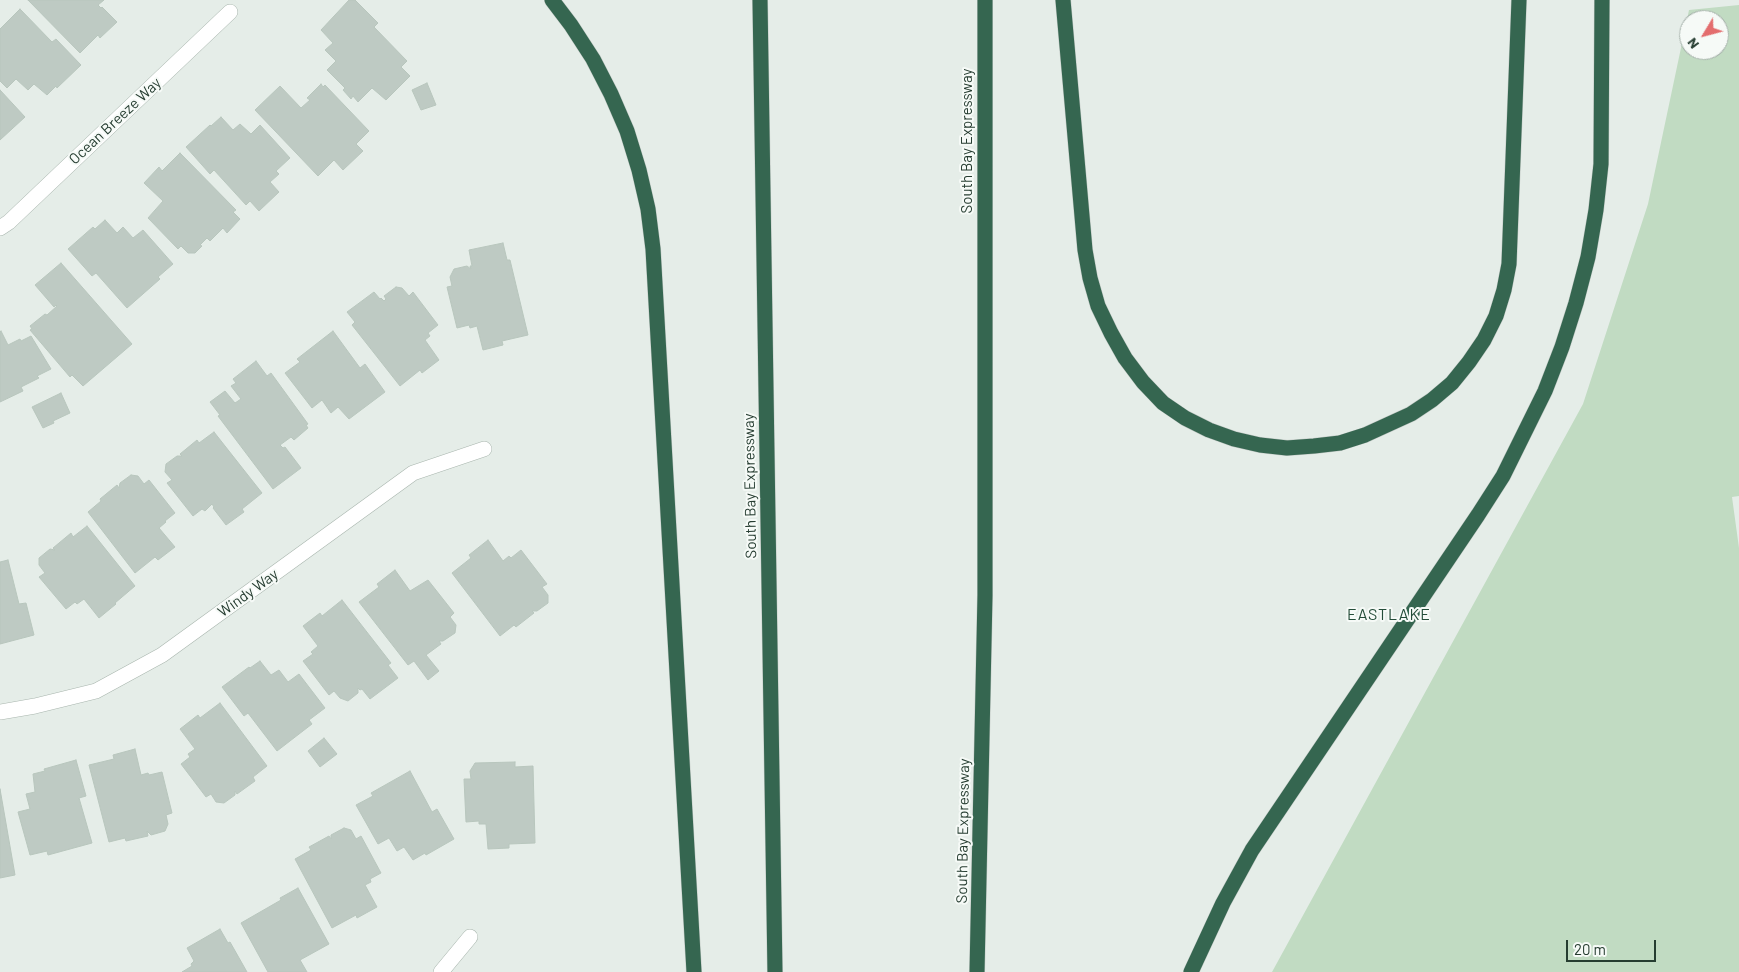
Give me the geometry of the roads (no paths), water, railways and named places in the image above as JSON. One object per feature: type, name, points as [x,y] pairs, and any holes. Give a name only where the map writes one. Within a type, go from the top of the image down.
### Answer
[{"type":"highway","points":[[552,0],[593,59],[611,94],[640,170],[648,209],[653,249],[694,972]]},
{"type":"highway","name":"South Bay Expressway","points":[[760,0],[775,972]]},
{"type":"highway","name":"South Bay Expressway","points":[[977,972],[985,595],[985,0]]},
{"type":"highway","points":[[1064,0],[1085,250],[1098,306],[1111,333],[1125,358],[1143,382],[1163,403],[1185,418],[1209,430],[1234,439],[1260,445],[1287,448],[1340,443],[1365,435],[1411,414],[1432,400],[1452,382],[1470,362],[1484,340],[1496,316],[1509,264],[1519,0]]},
{"type":"highway","points":[[1191,972],[1223,903],[1252,850],[1478,516],[1508,467],[1545,391],[1562,347],[1576,302],[1588,257],[1596,210],[1601,164],[1602,0]]},
{"type":"street","name":"Ocean Breeze Way","points":[[0,228],[9,222],[230,12]]},
{"type":"street","name":"Windy Way","points":[[0,712],[35,706],[96,691],[162,654],[413,473],[484,449]]},
{"type":"street","points":[[441,972],[470,937]]},
{"type":"district","name":"EASTLAKE","points":[[1389,615]]}]
